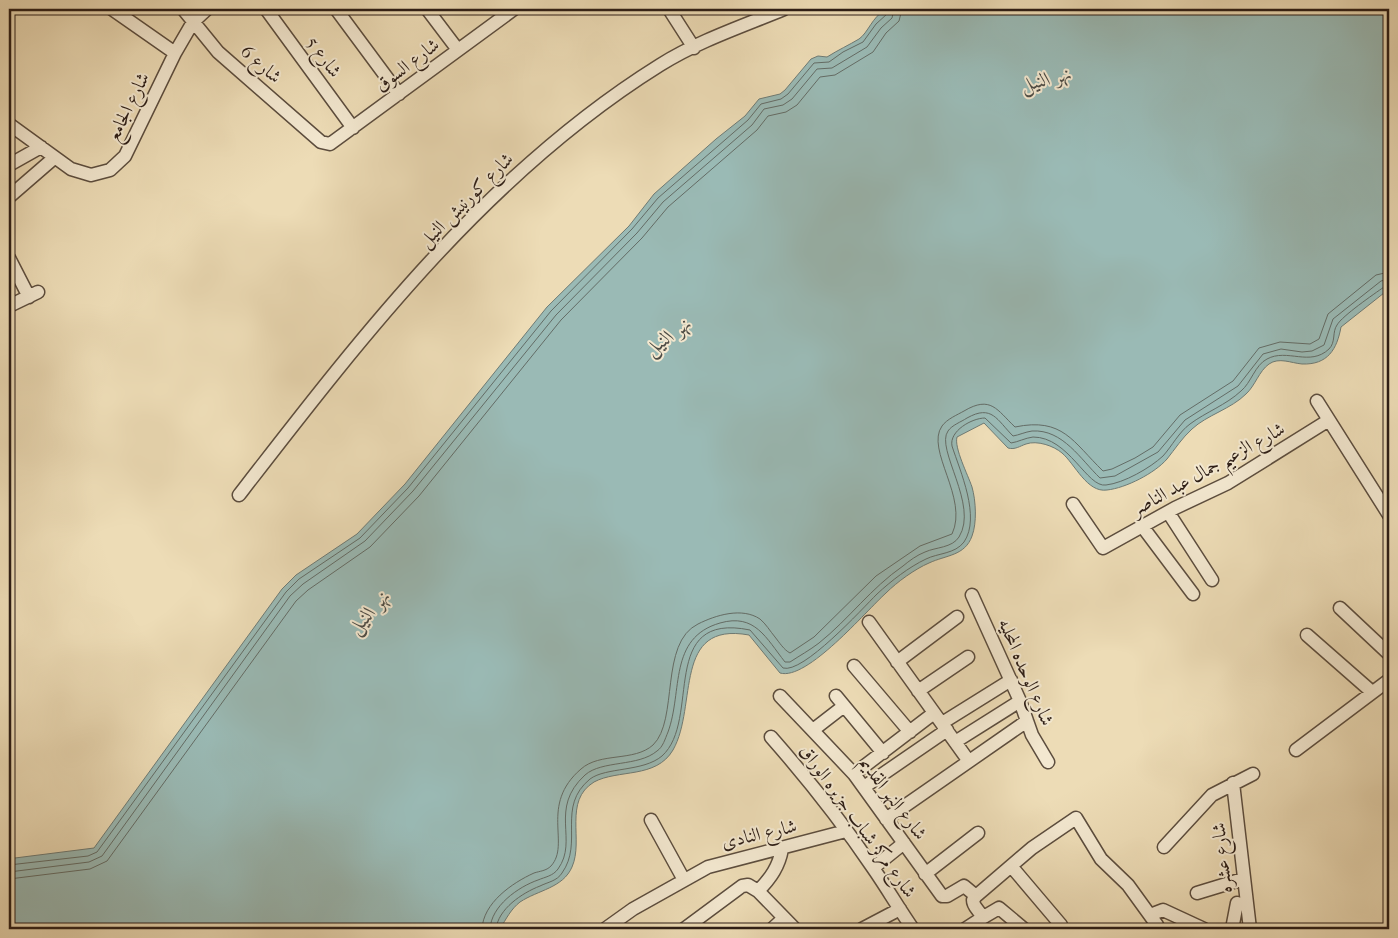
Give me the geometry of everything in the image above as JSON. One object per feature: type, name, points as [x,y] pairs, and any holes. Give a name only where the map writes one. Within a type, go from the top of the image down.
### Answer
[{"type":"street","points":[[112,9],[175,53]]},
{"type":"street","name":"شارع 6","points":[[183,9],[218,52],[321,142]]},
{"type":"street","name":"شارع الجامع","points":[[12,129],[71,169],[91,175],[101,174],[119,164],[125,156],[175,53],[193,22],[207,9]]},
{"type":"street","name":"شارع 5","points":[[266,9],[353,128]]},
{"type":"street","points":[[336,9],[399,94]]},
{"type":"street","points":[[427,9],[458,50]]},
{"type":"street","name":"شارع السوق","points":[[321,142],[330,144],[514,9]]},
{"type":"street","points":[[669,9],[694,48]]},
{"type":"street","name":"شارع كورنيش النيل","points":[[239,495],[364,337],[481,207],[526,166],[615,95],[662,64],[784,9]]},
{"type":"street","points":[[9,165],[41,148]]},
{"type":"street","points":[[9,197],[54,158]]},
{"type":"street","points":[[9,306],[33,295],[10,266]]},
{"type":"street","points":[[1316,401],[1389,515]]},
{"type":"street","name":"شارع الزعيم جمال عبد الناصر","points":[[1073,504],[1103,548],[1168,512],[1228,483],[1329,420]]},
{"type":"street","points":[[1168,512],[1212,580]]},
{"type":"street","points":[[1142,526],[1193,594]]},
{"type":"street","name":"شارع الوحده المحليه","points":[[972,596],[1011,680],[1032,735],[1048,762]]},
{"type":"street","points":[[1340,608],[1389,654]]},
{"type":"street","points":[[897,662],[957,617]]},
{"type":"street","points":[[869,622],[968,760]]},
{"type":"street","points":[[1307,635],[1372,692]]},
{"type":"street","points":[[918,691],[968,658]]},
{"type":"street","points":[[854,666],[910,732]]},
{"type":"street","points":[[864,787],[941,722],[1011,680]]},
{"type":"street","points":[[1296,750],[1389,680]]},
{"type":"street","name":"شارع النهر القديم","points":[[780,696],[854,774],[942,896],[947,896],[964,886],[976,896]]},
{"type":"street","points":[[813,730],[840,701],[883,753]]},
{"type":"street","points":[[955,742],[1020,701]]},
{"type":"street","points":[[886,819],[968,760],[1027,721]]},
{"type":"street","points":[[854,774],[910,732],[941,722]]},
{"type":"street","name":"شارع مركز شباب جزيره الوراق","points":[[771,737],[801,771],[873,868],[900,909],[906,927]]},
{"type":"street","points":[[1164,847],[1212,795],[1253,774]]},
{"type":"street","name":"شارع عشره","points":[[1233,783],[1250,929]]},
{"type":"street","points":[[982,923],[980,913],[973,906],[972,900],[1032,848],[1076,818],[1101,860],[1128,885],[1157,924],[1157,929]]},
{"type":"street","points":[[651,820],[684,880]]},
{"type":"street","name":"شارع النادى","points":[[605,929],[633,909],[684,880],[721,862],[782,849],[846,831]]},
{"type":"street","points":[[925,874],[978,834]]},
{"type":"street","points":[[873,868],[904,843]]},
{"type":"street","points":[[758,891],[774,872],[782,849]]},
{"type":"street","points":[[1011,866],[1061,925]]},
{"type":"street","points":[[1198,893],[1243,879]]},
{"type":"street","points":[[684,929],[742,886],[748,885],[758,891],[783,919],[795,929]]},
{"type":"street","points":[[1232,929],[1237,903]]},
{"type":"street","points":[[965,929],[982,923],[1000,908],[1024,929]]},
{"type":"street","points":[[862,929],[900,909]]},
{"type":"street","points":[[1150,915],[1163,910],[1204,929]]},
{"type":"street","points":[[772,929],[783,919]]},
{"type":"water","name":"نهر النيل","points":[[886,9],[1389,9],[1389,289],[1341,327],[1334,349],[1325,359],[1311,364],[1277,361],[1269,364],[1249,391],[1240,399],[1192,429],[1162,464],[1140,479],[1115,489],[1100,490],[1093,487],[1087,483],[1059,450],[1045,444],[1030,443],[1015,448],[1008,448],[984,423],[957,437],[958,448],[972,487],[975,505],[974,531],[965,548],[935,560],[906,576],[890,589],[836,643],[805,666],[791,673],[780,673],[749,635],[725,634],[708,641],[698,654],[691,671],[685,712],[673,750],[666,759],[657,765],[636,772],[604,778],[594,782],[585,790],[579,800],[575,856],[568,874],[563,880],[520,902],[511,911],[500,929],[9,929],[9,861],[15,858],[94,848],[282,589],[296,575],[357,534],[405,484],[547,307],[629,226],[654,194],[745,116],[759,99],[780,94],[811,59],[818,56],[827,57],[859,39],[877,16]]}]
